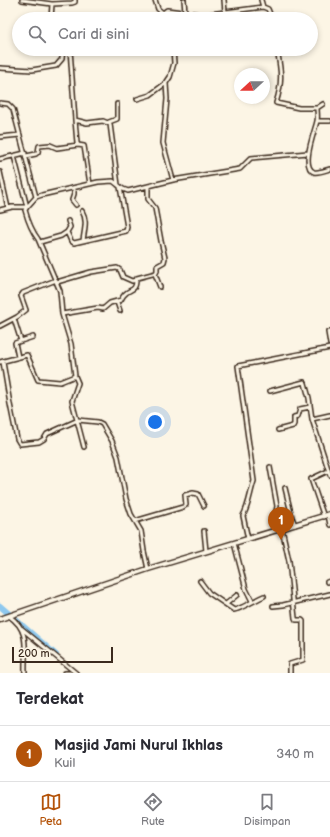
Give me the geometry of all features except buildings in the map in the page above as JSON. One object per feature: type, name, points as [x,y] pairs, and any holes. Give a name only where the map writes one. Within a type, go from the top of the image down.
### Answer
[{"type":"street","points":[[22,0],[52,4],[72,3],[75,2],[75,0]]},
{"type":"street","points":[[155,0],[158,10],[161,12]]},
{"type":"street","points":[[164,12],[167,10],[185,12],[184,0]]},
{"type":"street","points":[[224,0],[225,12],[263,7],[268,9],[269,12]]},
{"type":"street","points":[[261,0],[263,7]]},
{"type":"street","points":[[52,4],[52,12]]},
{"type":"street","points":[[0,68],[32,70],[56,66],[62,59],[62,56]]},
{"type":"street","points":[[71,56],[78,145]]},
{"type":"street","points":[[137,99],[150,95],[166,83],[174,67],[174,56]]},
{"type":"street","points":[[278,56],[282,78],[276,103],[299,108],[317,108],[324,104]]},
{"type":"street","points":[[166,83],[167,99],[163,146],[173,180]]},
{"type":"street","points":[[0,103],[11,106],[36,197]]},
{"type":"street","points":[[76,120],[87,123],[103,121],[109,122],[117,119],[117,104]]},
{"type":"street","points":[[317,108],[317,121],[308,153],[308,166],[315,172],[330,169]]},
{"type":"street","points":[[317,121],[330,121]]},
{"type":"street","points":[[67,232],[72,242],[83,241],[126,231],[127,227],[109,122]]},
{"type":"street","points":[[0,138],[20,135]]},
{"type":"street","points":[[0,160],[25,154],[36,154],[39,146],[41,145],[53,145],[58,148],[78,145],[84,146],[90,184]]},
{"type":"street","points":[[84,447],[72,399],[78,383],[75,376],[71,344],[62,314],[60,291],[40,242],[28,223],[25,210],[27,207],[36,197],[110,180],[128,191],[173,180],[240,169],[251,158],[308,153]]},
{"type":"street","points":[[14,156],[27,207]]},
{"type":"street","points":[[0,172],[8,208]]},
{"type":"street","points":[[148,186],[148,199],[155,208],[165,258],[164,262],[157,266],[157,271],[155,274],[160,287]]},
{"type":"street","points":[[74,188],[72,200],[76,205]]},
{"type":"street","points":[[0,210],[27,207]]},
{"type":"street","points":[[82,210],[86,223],[83,241]]},
{"type":"street","points":[[40,242],[61,236],[67,232],[70,227],[68,221]]},
{"type":"street","points":[[0,326],[14,319],[26,310],[21,296],[23,293],[56,281],[91,272],[117,268],[120,270],[122,277],[132,281],[155,274]]},
{"type":"street","points":[[62,314],[98,308],[103,309],[110,304],[121,300],[123,295],[132,290],[136,285],[136,280]]},
{"type":"street","points":[[117,302],[120,311]]},
{"type":"street","points":[[14,319],[21,341]]},
{"type":"street","points":[[330,332],[328,332],[330,344]]},
{"type":"street","points":[[18,357],[14,344],[33,337]]},
{"type":"street","points":[[248,539],[243,516],[248,507],[250,492],[254,481],[238,366],[330,348]]},
{"type":"street","points":[[75,376],[60,382],[38,380],[28,356],[26,355],[1,362],[17,439],[20,444],[39,442],[44,439],[47,434],[78,420],[98,422],[102,424],[109,435],[118,457],[126,499],[131,514],[141,531],[148,568]]},
{"type":"street","points":[[270,391],[304,382],[307,385],[312,419],[330,476]]},
{"type":"street","points":[[278,430],[293,426],[294,417],[298,416],[300,409],[310,407]]},
{"type":"street","points":[[312,419],[330,415]]},
{"type":"street","points":[[270,467],[277,506],[276,512],[282,529],[289,561],[295,619],[297,621],[302,620],[303,660],[290,664],[290,673]]},
{"type":"street","points":[[328,471],[312,479],[330,525]]},
{"type":"street","points":[[285,488],[295,525]]},
{"type":"street","points":[[135,521],[183,507],[186,505],[185,495],[189,494],[198,494],[204,506]]},
{"type":"street","points":[[0,620],[148,568],[327,515]]},
{"type":"street","points":[[204,530],[206,551]]},
{"type":"street","points":[[234,543],[246,589],[252,601]]},
{"type":"street","points":[[200,581],[210,592],[236,611],[252,601],[264,596]]},
{"type":"street","points":[[273,606],[294,603],[330,594]]},
{"type":"street","points":[[226,604],[237,595]]},
{"type":"street","points":[[9,616],[17,622],[24,635],[25,673]]},
{"type":"street","points":[[21,628],[76,673]]},
{"type":"street","points":[[65,673],[70,673],[69,667]]},
{"type":"waterway","points":[[0,606],[56,655]]},
{"type":"place","name":"Masjid Jami Nurul Ikhlas","points":[[281,540]]}]
